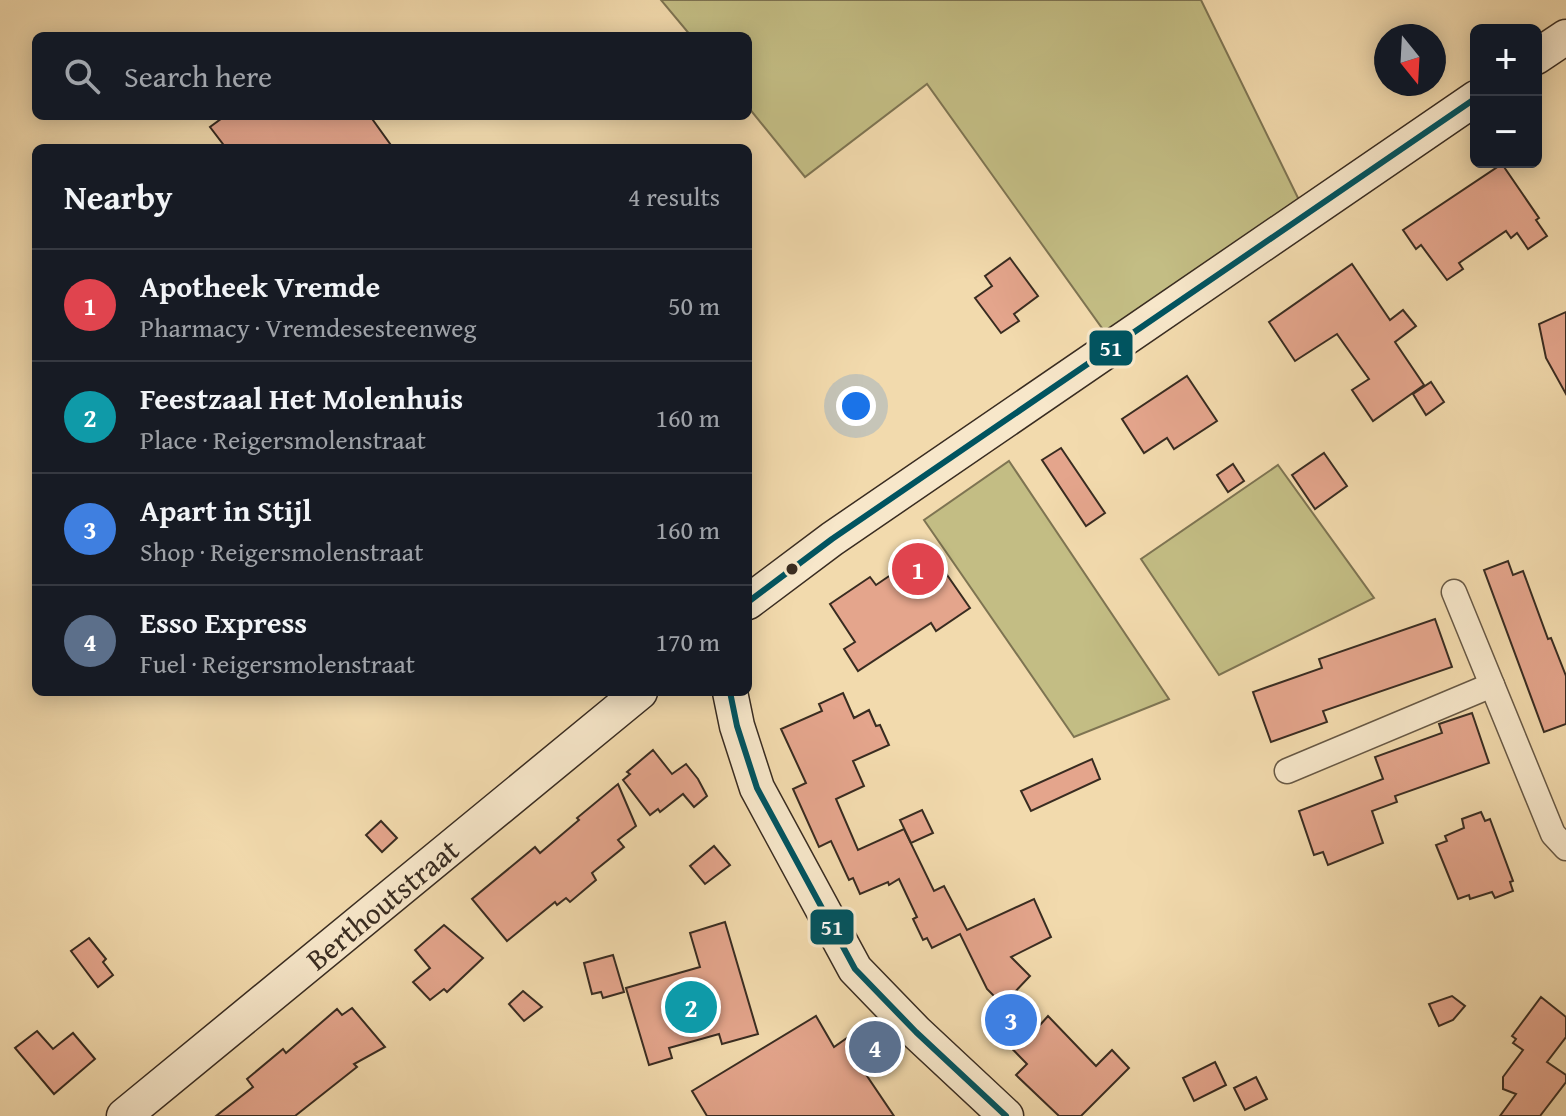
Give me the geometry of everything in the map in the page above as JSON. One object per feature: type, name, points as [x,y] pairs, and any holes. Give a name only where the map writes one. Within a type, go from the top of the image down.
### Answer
[{"type":"street","points":[[1542,53],[1566,37]]},
{"type":"street","points":[[752,599],[832,539],[1470,102]]},
{"type":"street","points":[[1454,592],[1553,834],[1566,848]]},
{"type":"street","points":[[1287,771],[1492,685]]},
{"type":"street","name":"Berthoutstraat","points":[[124,1116],[635,696]]},
{"type":"street","points":[[731,696],[757,788],[855,969],[916,1032],[1006,1116]]},
{"type":"shaded area","points":[[661,0],[1201,0],[1299,200],[1107,335],[927,84],[805,177],[752,112],[752,32],[688,32]]},
{"type":"shaded area","points":[[1009,461],[1169,699],[1074,737],[924,520]]},
{"type":"shaded area","points":[[1278,465],[1374,598],[1219,675],[1141,559]]},
{"type":"building","points":[[220,120],[373,120],[390,144],[223,144],[210,127]]},
{"type":"building","points":[[1496,168],[1505,168],[1539,218],[1536,220],[1547,236],[1528,249],[1517,233],[1511,238],[1506,231],[1459,263],[1463,269],[1447,280],[1421,245],[1416,249],[1403,230]]},
{"type":"building","points":[[1010,258],[1038,296],[1014,314],[1019,321],[1001,333],[975,298],[992,286],[985,276]]},
{"type":"building","points":[[1352,264],[1390,320],[1403,310],[1416,326],[1395,342],[1424,385],[1373,421],[1352,390],[1369,379],[1337,334],[1295,361],[1269,322]]},
{"type":"building","points":[[1566,312],[1566,394],[1546,358],[1539,324]]},
{"type":"building","points":[[1187,376],[1217,421],[1174,449],[1167,438],[1144,453],[1122,419]]},
{"type":"building","points":[[1431,382],[1444,402],[1426,415],[1413,394]]},
{"type":"building","points":[[1061,448],[1105,513],[1086,526],[1042,460]]},
{"type":"building","points":[[1324,453],[1347,486],[1315,509],[1292,475]]},
{"type":"building","points":[[1233,464],[1244,481],[1228,492],[1217,475]]},
{"type":"building","points":[[929,549],[970,608],[936,631],[931,623],[858,671],[844,649],[855,642],[830,604],[870,577],[876,585]]},
{"type":"building","points":[[1508,561],[1513,575],[1523,571],[1548,639],[1551,638],[1566,676],[1566,724],[1544,732],[1484,570]]},
{"type":"building","points":[[1435,619],[1452,667],[1323,711],[1327,722],[1271,742],[1253,692],[1322,668],[1319,659]]},
{"type":"building","points":[[843,693],[854,718],[869,710],[889,745],[853,761],[864,786],[836,799],[858,850],[904,829],[934,891],[944,886],[967,930],[1034,899],[1051,937],[1011,957],[1030,976],[1012,995],[1040,1025],[1048,1016],[1096,1066],[1112,1050],[1129,1068],[1081,1116],[1059,1116],[1016,1075],[1027,1064],[984,1020],[1001,1003],[987,989],[960,934],[932,948],[927,938],[923,940],[913,919],[917,917],[899,879],[860,894],[853,878],[849,880],[831,841],[819,847],[793,789],[806,783],[781,729],[822,711],[819,704]]},
{"type":"building","points":[[1472,713],[1489,763],[1395,796],[1397,802],[1372,811],[1383,843],[1328,865],[1323,852],[1314,855],[1299,811],[1383,779],[1375,757],[1442,733],[1439,724]]},
{"type":"building","points":[[653,750],[672,774],[686,764],[707,796],[694,807],[683,794],[660,812],[658,809],[650,815],[623,780],[630,774],[627,772]]},
{"type":"building","points":[[1092,759],[1100,779],[1031,811],[1021,791]]},
{"type":"building","points":[[618,784],[636,826],[618,840],[624,847],[592,873],[596,880],[570,902],[566,898],[557,905],[555,902],[507,941],[472,899],[535,847],[540,853]]},
{"type":"building","points":[[922,810],[933,833],[911,843],[900,820]]},
{"type":"building","points":[[1481,812],[1485,821],[1490,819],[1513,881],[1510,882],[1513,891],[1495,898],[1492,892],[1470,899],[1469,895],[1458,899],[1436,845],[1447,841],[1445,836],[1464,828],[1462,819]]},
{"type":"building","points":[[381,821],[397,838],[382,852],[366,835]]},
{"type":"building","points":[[714,846],[730,865],[705,884],[690,866]]},
{"type":"building","points":[[725,922],[758,1034],[722,1044],[719,1034],[669,1048],[672,1058],[649,1065],[626,988],[700,967],[690,933]]},
{"type":"building","points":[[444,925],[483,958],[447,992],[444,989],[430,1000],[413,982],[430,968],[415,950]]},
{"type":"building","points":[[89,938],[106,959],[103,962],[113,975],[98,987],[71,951]]},
{"type":"building","points":[[613,955],[624,992],[603,998],[601,992],[592,994],[584,963]]},
{"type":"building","points":[[523,991],[542,1007],[524,1021],[509,1004]]},
{"type":"building","points":[[1452,996],[1465,1006],[1453,1020],[1439,1026],[1429,1004]]},
{"type":"building","points":[[1541,997],[1566,1017],[1566,1037],[1547,1062],[1566,1075],[1566,1082],[1540,1116],[1500,1116],[1516,1094],[1503,1089],[1503,1077],[1523,1050],[1513,1043],[1516,1039],[1512,1036]]},
{"type":"building","points":[[352,1008],[385,1047],[354,1064],[357,1067],[295,1116],[216,1116],[253,1087],[247,1079],[283,1049],[286,1053],[337,1009],[342,1015]]},
{"type":"building","points":[[816,1016],[834,1047],[874,1019],[896,1052],[865,1073],[894,1116],[707,1116],[692,1091]]},
{"type":"building","points":[[37,1031],[53,1049],[73,1033],[95,1059],[54,1094],[15,1048]]},
{"type":"building","points":[[1215,1062],[1226,1085],[1194,1101],[1183,1078]]},
{"type":"building","points":[[1256,1077],[1267,1099],[1245,1110],[1234,1088]]},
{"type":"transit line","name":"51","points":[[752,599],[832,539],[1470,102]]},
{"type":"transit line","name":"51","points":[[731,696],[757,788],[855,969],[916,1032],[1006,1116]]},
{"type":"place","name":"Apotheek Vremde","points":[[918,569]]},
{"type":"place","name":"Feestzaal Het Molenhuis","points":[[691,1007]]},
{"type":"place","name":"Apart in Stijl","points":[[1011,1020]]},
{"type":"place","name":"Esso Express","points":[[875,1047]]}]
